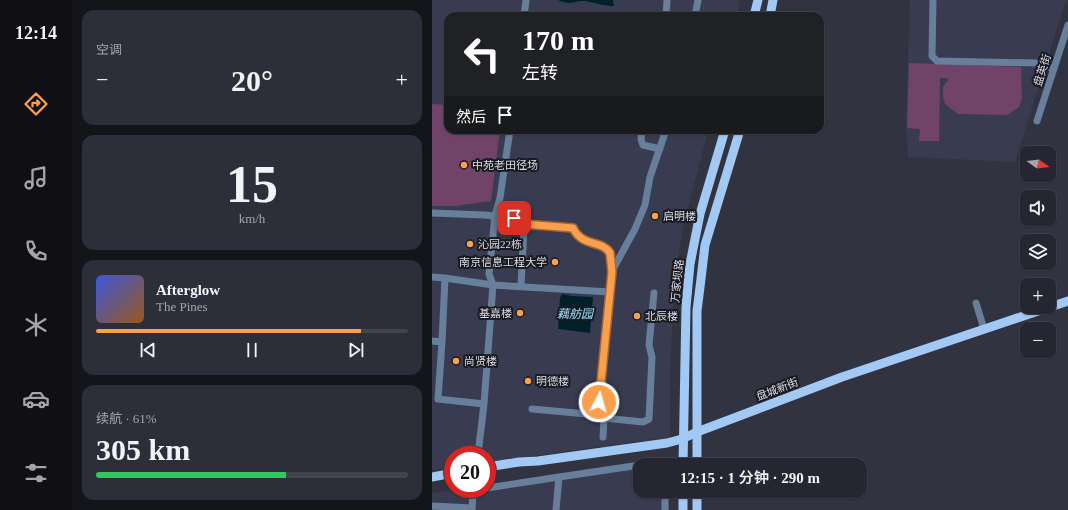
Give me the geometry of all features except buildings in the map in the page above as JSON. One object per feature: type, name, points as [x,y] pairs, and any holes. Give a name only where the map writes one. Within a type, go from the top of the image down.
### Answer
[{"type":"main road","points":[[755,12],[758,0]]},
{"type":"main road","points":[[771,12],[773,0]]},
{"type":"main road","name":"万家坝路","points":[[683,458],[686,306],[690,264],[700,214],[724,134]]},
{"type":"main road","points":[[697,458],[697,311],[705,245],[739,134]]},
{"type":"main road","name":"盘城新街","points":[[496,465],[667,442],[682,438],[842,377],[1068,301]]},
{"type":"main road","points":[[432,477],[444,475]]},
{"type":"main road","points":[[683,498],[683,510]]},
{"type":"main road","points":[[697,498],[697,510]]},
{"type":"street","points":[[524,12],[526,0]]},
{"type":"street","points":[[666,12],[667,0]]},
{"type":"street","points":[[696,12],[698,0]]},
{"type":"street","points":[[933,0],[932,56],[937,61],[1036,63],[1054,69]]},
{"type":"street","name":"盘英街","points":[[1037,121],[1068,25]]},
{"type":"street","points":[[479,446],[484,404],[493,285],[489,274],[495,216],[500,198],[509,134]]},
{"type":"street","points":[[642,134],[643,145],[660,149]]},
{"type":"street","points":[[612,272],[616,262],[628,244],[645,205],[650,177],[665,134]]},
{"type":"street","points":[[432,213],[495,216],[521,219],[524,228],[521,286]]},
{"type":"street","points":[[523,224],[573,228],[582,240],[608,250],[610,253],[612,272],[601,416],[603,437]]},
{"type":"street","points":[[432,277],[493,285],[610,292]]},
{"type":"street","points":[[444,278],[442,342],[435,398],[484,404]]},
{"type":"street","points":[[532,409],[644,422],[649,419],[652,357],[649,345],[654,293]]},
{"type":"street","points":[[976,303],[984,329]]},
{"type":"street","points":[[432,341],[442,342]]},
{"type":"street","points":[[496,487],[633,466]]},
{"type":"street","points":[[556,510],[559,478]]},
{"type":"street","points":[[432,506],[472,509],[473,498]]},
{"type":"street","points":[[665,498],[665,510]]},
{"type":"shaded area","name":"南京信息工程大学","points":[[432,0],[740,0],[738,12],[444,12],[444,134],[707,134],[682,232],[674,292],[670,371],[670,437],[496,461],[496,446],[444,446],[444,468],[432,470]]},
{"type":"shaded area","points":[[910,0],[1066,0],[1015,162],[908,157],[906,123]]},
{"type":"shaded area","points":[[909,63],[1021,67],[1022,98],[1019,107],[1007,115],[958,114],[945,104],[943,96],[943,87],[949,78],[940,78],[939,141],[919,141],[920,129],[907,128]]},
{"type":"shaded area","name":"中苑老田径场","points":[[432,104],[444,105],[444,134],[499,134],[491,201],[455,206],[432,206]]},
{"type":"shaded area","points":[[633,463],[633,498],[669,498],[669,510],[432,510],[432,493],[444,492],[444,498],[496,498],[496,486],[512,482]]},
{"type":"water","points":[[558,0],[613,0],[614,6],[584,1],[566,3]]},
{"type":"water","name":"藕舫园","points":[[562,294],[593,297],[590,333],[558,329],[560,298]]},
{"type":"place","name":"中苑老田径场","points":[[464,165]]},
{"type":"place","name":"启明楼","points":[[655,216]]},
{"type":"place","name":"沁园22栋","points":[[470,244]]},
{"type":"place","name":"南京信息工程大学","points":[[555,262]]},
{"type":"place","name":"基嘉楼","points":[[520,313]]},
{"type":"place","name":"北辰楼","points":[[637,316]]},
{"type":"place","name":"尚贤楼","points":[[456,361]]},
{"type":"place","name":"明德楼","points":[[528,381]]},
{"type":"route","points":[[514,218],[521,219],[523,224],[573,228],[582,240],[604,247],[610,253],[612,272],[599,402]]}]
